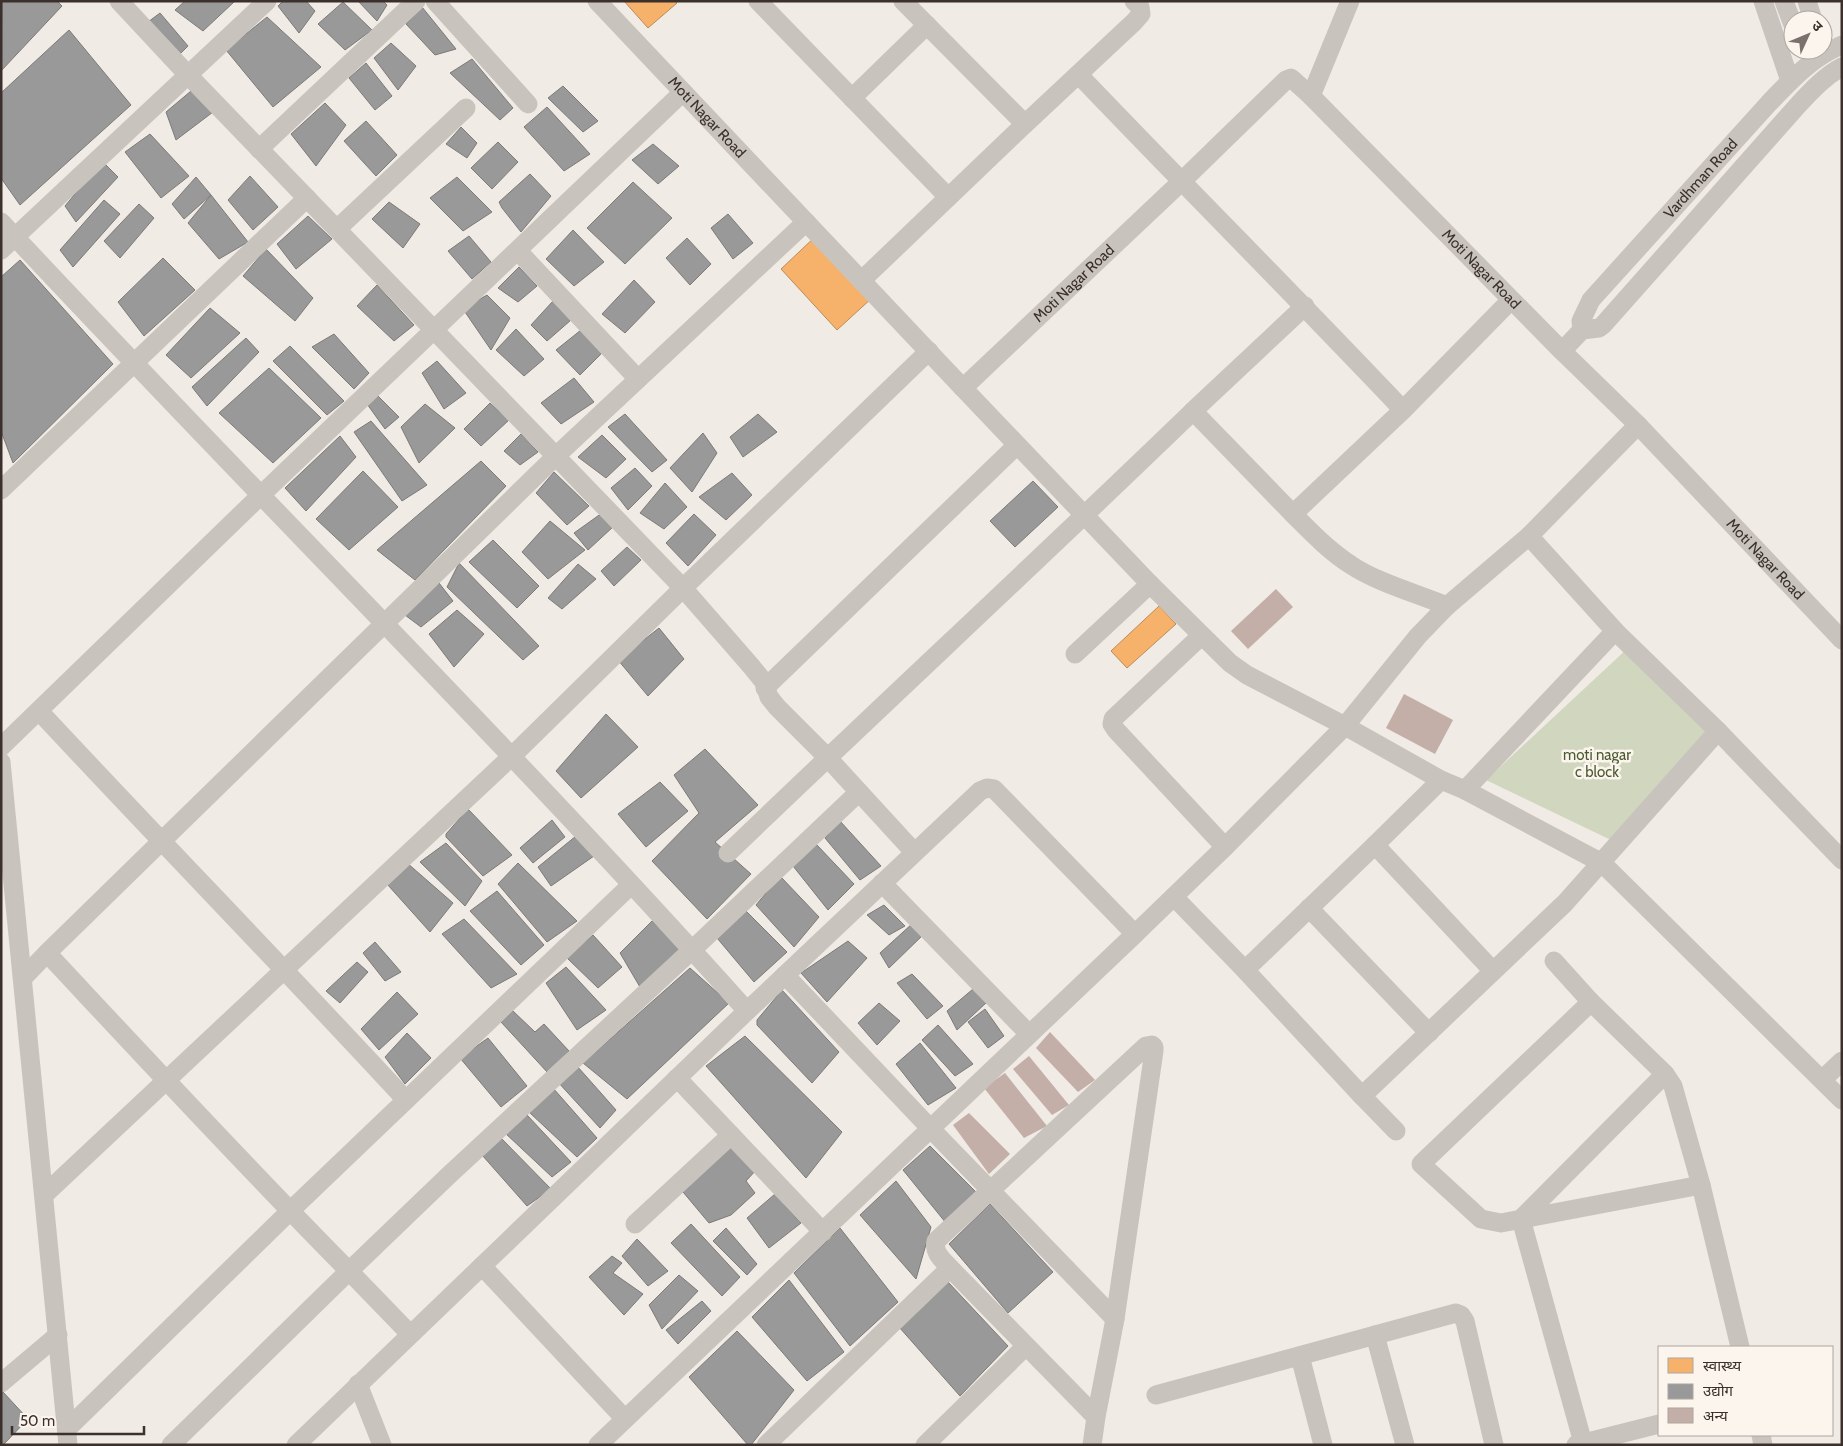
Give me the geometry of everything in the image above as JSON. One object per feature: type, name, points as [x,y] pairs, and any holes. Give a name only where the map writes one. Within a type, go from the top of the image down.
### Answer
[{"type":"street","points":[[119,1],[259,149],[683,588],[764,682],[769,697],[777,707],[827,757],[914,852]]},
{"type":"street","points":[[1,250],[267,1]]},
{"type":"street","points":[[259,149],[416,1]]},
{"type":"street","points":[[434,1],[528,104]]},
{"type":"street","name":"Moti Nagar Road","points":[[597,1],[963,388],[1286,80],[1291,78],[1638,425],[1842,640]]},
{"type":"street","points":[[758,1],[948,197]]},
{"type":"street","points":[[903,1],[1026,124]]},
{"type":"street","points":[[862,280],[1141,14],[1140,7],[1134,1]]},
{"type":"street","points":[[1763,1],[1790,81]]},
{"type":"street","points":[[1311,96],[1343,5]]},
{"type":"street","points":[[852,98],[927,25]]},
{"type":"street","name":"Vardhman Road","points":[[1582,330],[1581,321],[1591,300],[1790,81],[1803,60]]},
{"type":"street","points":[[1562,351],[1582,330],[1599,328],[1604,325],[1799,104],[1818,84],[1832,72],[1842,67]]},
{"type":"street","points":[[1078,75],[1181,182],[1305,306],[1403,410]]},
{"type":"street","points":[[1,747],[262,494],[683,92]]},
{"type":"street","points":[[337,228],[466,108]]},
{"type":"street","points":[[1,490],[307,198]]},
{"type":"street","points":[[1,222],[134,364],[262,494],[511,757],[747,1011]]},
{"type":"street","points":[[23,978],[556,456],[806,222]]},
{"type":"street","points":[[518,251],[638,379]]},
{"type":"street","points":[[1293,514],[1403,410],[1511,300]]},
{"type":"street","points":[[728,853],[827,757],[1085,516],[1305,306]]},
{"type":"street","points":[[44,1195],[511,757],[929,351]]},
{"type":"street","points":[[963,388],[1150,584],[1230,663],[1247,675],[1345,726],[1440,780],[1465,790],[1602,863],[1842,1100]]},
{"type":"street","points":[[1193,411],[1293,514],[1350,565],[1364,573],[1447,606]]},
{"type":"street","points":[[598,1445],[1174,898],[1345,726],[1418,636],[1447,606],[1529,536],[1638,425]]},
{"type":"street","points":[[766,688],[1017,445]]},
{"type":"street","points":[[1529,536],[1616,632],[1718,731],[1842,860]]},
{"type":"street","points":[[1075,654],[1150,584]]},
{"type":"street","points":[[1465,790],[1616,632]]},
{"type":"street","points":[[1202,636],[1113,719],[1112,724],[1225,847]]},
{"type":"street","points":[[39,711],[161,842],[285,969],[406,1100]]},
{"type":"street","points":[[1362,1096],[1558,910],[1718,731]]},
{"type":"street","points":[[1,762],[68,1437]]},
{"type":"street","points":[[1245,970],[1440,780]]},
{"type":"street","points":[[296,1445],[747,1011],[980,791],[987,788],[994,789],[1135,934]]},
{"type":"street","points":[[178,1442],[349,1271],[448,1176],[859,792]]},
{"type":"street","points":[[1375,845],[1493,971]]},
{"type":"street","points":[[882,883],[1029,1034]]},
{"type":"street","points":[[68,1437],[290,1211],[631,885]]},
{"type":"street","points":[[1174,898],[1245,970],[1396,1131]]},
{"type":"street","points":[[1309,908],[1429,1033]]},
{"type":"street","points":[[48,953],[166,1081],[410,1334]]},
{"type":"street","points":[[1554,961],[1592,1002],[1665,1074],[1672,1086],[1701,1185],[1740,1346]]},
{"type":"street","points":[[785,975],[930,1130],[1115,1319]]},
{"type":"street","points":[[1592,1002],[1421,1164],[1481,1219],[1500,1223],[1701,1185]]},
{"type":"street","points":[[1148,1044],[1154,1047],[1115,1319],[1091,1435],[1026,1346],[950,1268],[934,1247],[936,1241],[1148,1044]]},
{"type":"street","points":[[1822,1080],[1842,1061]]},
{"type":"street","points":[[1521,1220],[1665,1074]]},
{"type":"street","points":[[677,1078],[823,1232]]},
{"type":"street","points":[[635,1224],[731,1135]]},
{"type":"street","points":[[1521,1220],[1580,1444],[1658,1424]]},
{"type":"street","points":[[482,1266],[625,1419]]},
{"type":"street","points":[[766,1445],[950,1268]]},
{"type":"street","points":[[1156,1395],[1456,1314],[1461,1315],[1465,1321],[1494,1445]]},
{"type":"street","points":[[1,1383],[58,1335]]},
{"type":"street","points":[[1375,1335],[1405,1445]]},
{"type":"street","points":[[925,1445],[1026,1346]]},
{"type":"street","points":[[1300,1356],[1323,1445]]},
{"type":"street","points":[[358,1384],[382,1445]]},
{"type":"green space","name":"moti nagar c block","points":[[1629,647],[1712,727],[1613,841],[1486,780]]},
{"type":"building: स्वास्थ्य","points":[[624,1],[675,1],[677,3],[648,28]]},
{"type":"building: स्वास्थ्य","points":[[817,235],[873,297],[837,330],[781,269]]},
{"type":"building: स्वास्थ्य","points":[[1159,606],[1176,624],[1127,668],[1111,651]]},
{"type":"building: उद्योग","points":[[2,1],[57,1],[62,6],[1,71]]},
{"type":"building: उद्योग","points":[[185,1],[235,1],[203,31],[175,10]]},
{"type":"building: उद्योग","points":[[283,1],[306,1],[315,11],[299,33],[278,6]]},
{"type":"building: उद्योग","points":[[358,1],[383,1],[387,5],[377,21]]},
{"type":"building: उद्योग","points":[[343,2],[372,30],[345,50],[318,24]]},
{"type":"building: उद्योग","points":[[422,7],[456,49],[435,55],[406,24]]},
{"type":"building: उद्योग","points":[[160,13],[188,46],[180,54],[148,22]]},
{"type":"building: उद्योग","points":[[267,17],[321,67],[273,107],[226,50]]},
{"type":"building: उद्योग","points":[[69,30],[131,105],[20,205],[1,178],[1,93]]},
{"type":"building: उद्योग","points":[[391,43],[416,66],[398,90],[374,58]]},
{"type":"building: उद्योग","points":[[472,59],[513,108],[500,120],[450,73]]},
{"type":"building: उद्योग","points":[[366,63],[392,96],[375,110],[349,78]]},
{"type":"building: उद्योग","points":[[563,86],[598,121],[583,132],[548,98]]},
{"type":"building: उद्योग","points":[[191,91],[213,112],[176,140],[166,112]]},
{"type":"building: उद्योग","points":[[325,103],[346,125],[316,166],[291,134]]},
{"type":"building: उद्योग","points":[[547,107],[590,154],[564,171],[524,127]]},
{"type":"building: उद्योग","points":[[366,121],[397,155],[376,176],[344,141]]},
{"type":"building: उद्योग","points":[[461,127],[477,143],[467,158],[446,144]]},
{"type":"building: उद्योग","points":[[150,134],[189,176],[161,198],[125,152]]},
{"type":"building: उद्योग","points":[[498,142],[518,162],[492,189],[471,168]]},
{"type":"building: उद्योग","points":[[653,144],[679,166],[658,184],[632,160]]},
{"type":"building: उद्योग","points":[[102,161],[118,177],[76,222],[65,206]]},
{"type":"building: उद्योग","points":[[530,174],[551,196],[521,232],[499,202]]},
{"type":"building: उद्योग","points":[[250,176],[278,207],[253,230],[228,200]]},
{"type":"building: उद्योग","points":[[196,177],[211,195],[184,219],[172,204]]},
{"type":"building: उद्योग","points":[[457,177],[492,212],[463,231],[430,198]]},
{"type":"building: उद्योग","points":[[633,182],[672,218],[625,264],[587,228]]},
{"type":"building: उद्योग","points":[[211,195],[248,242],[219,259],[188,223]]},
{"type":"building: उद्योग","points":[[104,200],[120,214],[73,267],[60,250]]},
{"type":"building: उद्योग","points":[[389,202],[420,224],[403,248],[372,219]]},
{"type":"building: उद्योग","points":[[139,204],[154,218],[120,258],[104,241]]},
{"type":"building: उद्योग","points":[[728,214],[753,243],[733,259],[711,228]]},
{"type":"building: उद्योग","points":[[308,216],[332,239],[296,269],[277,244]]},
{"type":"building: उद्योग","points":[[573,230],[604,262],[574,286],[546,259]]},
{"type":"building: उद्योग","points":[[469,236],[491,262],[472,279],[448,251]]},
{"type":"building: उद्योग","points":[[687,238],[711,264],[690,285],[666,258]]},
{"type":"building: उद्योग","points":[[266,249],[313,298],[295,321],[243,276]]},
{"type":"building: उद्योग","points":[[163,258],[195,290],[144,336],[118,302]]},
{"type":"building: उद्योग","points":[[20,260],[113,364],[13,463],[1,431],[1,277]]},
{"type":"building: उद्योग","points":[[519,267],[537,286],[518,302],[498,288]]},
{"type":"building: उद्योग","points":[[634,280],[655,302],[625,333],[602,314]]},
{"type":"building: उद्योग","points":[[377,285],[414,325],[394,341],[357,306]]},
{"type":"building: उद्योग","points":[[487,295],[510,318],[491,350],[463,309]]},
{"type":"building: उद्योग","points":[[553,301],[571,320],[547,341],[531,325]]},
{"type":"building: उद्योग","points":[[210,308],[240,333],[191,378],[166,355]]},
{"type":"building: उद्योग","points":[[516,329],[544,359],[524,376],[496,350]]},
{"type":"building: उद्योग","points":[[581,330],[603,352],[580,375],[556,350]]},
{"type":"building: उद्योग","points":[[334,334],[369,373],[354,389],[312,347]]},
{"type":"building: उद्योग","points":[[246,338],[259,352],[207,406],[192,387]]},
{"type":"building: उद्योग","points":[[290,346],[344,401],[327,415],[273,361]]},
{"type":"building: उद्योग","points":[[437,361],[466,393],[444,409],[422,373]]},
{"type":"building: उद्योग","points":[[269,368],[321,418],[273,463],[219,413]]},
{"type":"building: उद्योग","points":[[574,378],[594,402],[561,424],[541,403]]},
{"type":"building: उद्योग","points":[[377,395],[399,417],[385,429],[367,404]]},
{"type":"building: उद्योग","points":[[490,403],[509,420],[481,446],[464,429]]},
{"type":"building: उद्योग","points":[[425,404],[455,428],[419,463],[401,427]]},
{"type":"building: उद्योग","points":[[625,414],[667,460],[652,472],[608,427]]},
{"type":"building: उद्योग","points":[[758,414],[777,432],[743,457],[730,437]]},
{"type":"building: उद्योग","points":[[371,421],[427,485],[402,501],[354,432]]},
{"type":"building: उद्योग","points":[[703,433],[717,453],[692,492],[670,468]]},
{"type":"building: उद्योग","points":[[521,434],[538,452],[520,465],[504,451]]},
{"type":"building: उद्योग","points":[[602,435],[626,459],[606,478],[578,457]]},
{"type":"building: उद्योग","points":[[340,436],[356,457],[306,511],[285,488]]},
{"type":"building: उद्योग","points":[[481,461],[506,486],[415,580],[377,550]]},
{"type":"building: उद्योग","points":[[635,468],[652,486],[628,510],[611,488]]},
{"type":"building: उद्योग","points":[[363,471],[398,507],[349,550],[316,519]]},
{"type":"building: उद्योग","points":[[554,472],[589,506],[567,525],[536,493]]},
{"type":"building: उद्योग","points":[[732,473],[752,495],[726,520],[699,497]]},
{"type":"building: उद्योग","points":[[1033,481],[1058,507],[1015,547],[990,521]]},
{"type":"building: उद्योग","points":[[665,483],[687,507],[664,529],[640,513]]},
{"type":"building: उद्योग","points":[[602,513],[614,526],[588,550],[574,533]]},
{"type":"building: उद्योग","points":[[694,514],[716,535],[688,566],[666,543]]},
{"type":"building: उद्योग","points":[[550,521],[585,550],[548,579],[522,552]]},
{"type":"building: उद्योग","points":[[493,540],[539,586],[517,608],[469,562]]},
{"type":"building: उद्योग","points":[[627,547],[641,560],[614,586],[601,571]]},
{"type":"building: उद्योग","points":[[459,563],[539,646],[523,660],[447,587]]},
{"type":"building: उद्योग","points":[[578,564],[596,579],[562,609],[548,598]]},
{"type":"building: उद्योग","points":[[439,583],[453,601],[421,627],[405,615]]},
{"type":"building: उद्योग","points":[[457,610],[484,634],[454,667],[429,634]]},
{"type":"building: उद्योग","points":[[659,628],[684,659],[648,696],[618,660]]},
{"type":"building: उद्योग","points":[[606,714],[638,747],[581,798],[556,771]]},
{"type":"building: उद्योग","points":[[705,749],[758,805],[715,842],[751,874],[707,919],[652,861],[699,813],[674,775]]},
{"type":"building: उद्योग","points":[[660,782],[688,811],[646,847],[618,814]]},
{"type":"building: उद्योग","points":[[468,809],[512,855],[483,876],[446,837],[446,834]]},
{"type":"building: उद्योग","points":[[552,820],[565,837],[533,863],[520,848]]},
{"type":"building: उद्योग","points":[[839,820],[881,866],[860,880],[825,838]]},
{"type":"building: उद्योग","points":[[576,836],[594,856],[551,886],[538,867]]},
{"type":"building: उद्योग","points":[[446,843],[482,881],[465,906],[420,862]]},
{"type":"building: उद्योग","points":[[816,844],[854,884],[828,910],[793,866]]},
{"type":"building: उद्योग","points":[[406,862],[453,903],[430,932],[387,884]]},
{"type":"building: उद्योग","points":[[518,863],[577,921],[547,942],[498,884]]},
{"type":"building: उद्योग","points":[[780,876],[819,917],[794,947],[756,905]]},
{"type":"building: उद्योग","points":[[497,891],[544,945],[521,965],[470,911]]},
{"type":"building: उद्योग","points":[[884,905],[905,926],[889,935],[867,915]]},
{"type":"building: उद्योग","points":[[745,910],[787,952],[754,982],[717,938]]},
{"type":"building: उद्योग","points":[[464,919],[517,974],[491,988],[442,934]]},
{"type":"building: उद्योग","points":[[652,921],[683,948],[640,987],[620,953]]},
{"type":"building: उद्योग","points":[[913,923],[924,934],[889,968],[880,953]]},
{"type":"building: उद्योग","points":[[593,935],[622,967],[598,988],[566,957]]},
{"type":"building: उद्योग","points":[[848,941],[867,958],[827,1002],[801,973]]},
{"type":"building: उद्योग","points":[[375,942],[401,972],[385,981],[363,953]]},
{"type":"building: उद्योग","points":[[357,962],[368,972],[340,1003],[326,991]]},
{"type":"building: उद्योग","points":[[566,967],[606,1010],[577,1030],[546,983]]},
{"type":"building: उद्योग","points":[[690,968],[729,1003],[627,1099],[583,1063]]},
{"type":"building: उद्योग","points":[[912,974],[943,1006],[927,1019],[897,983]]},
{"type":"building: उद्योग","points":[[973,989],[987,1002],[957,1030],[947,1011]]},
{"type":"building: उद्योग","points":[[782,990],[839,1052],[812,1083],[757,1025],[757,1020]]},
{"type":"building: उद्योग","points":[[397,992],[418,1014],[379,1050],[361,1029]]},
{"type":"building: उद्योग","points":[[879,1003],[900,1021],[877,1045],[858,1023]]},
{"type":"building: उद्योग","points":[[985,1009],[1004,1036],[988,1048],[968,1022]]},
{"type":"building: उद्योग","points":[[513,1011],[535,1032],[544,1024],[569,1051],[548,1073],[501,1022]]},
{"type":"building: उद्योग","points":[[938,1025],[973,1064],[955,1076],[922,1040]]},
{"type":"building: उद्योग","points":[[407,1033],[431,1058],[405,1084],[385,1057]]},
{"type":"building: उद्योग","points":[[745,1036],[842,1132],[806,1178],[706,1066]]},
{"type":"building: उद्योग","points":[[488,1038],[527,1086],[501,1107],[460,1058]]},
{"type":"building: उद्योग","points":[[920,1043],[956,1088],[928,1105],[896,1064]]},
{"type":"building: उद्योग","points":[[577,1066],[616,1110],[600,1128],[557,1081]]},
{"type":"building: उद्योग","points":[[553,1088],[597,1138],[577,1157],[529,1112]]},
{"type":"building: उद्योग","points":[[527,1115],[571,1162],[552,1177],[504,1132]]},
{"type":"building: उद्योग","points":[[500,1137],[551,1189],[527,1206],[482,1155]]},
{"type":"building: उद्योग","points":[[733,1145],[757,1169],[746,1181],[755,1193],[731,1215],[709,1223],[683,1192]]},
{"type":"building: उद्योग","points":[[930,1146],[977,1193],[946,1223],[903,1170]]},
{"type":"building: उद्योग","points":[[896,1181],[931,1227],[916,1279],[860,1215]]},
{"type":"building: उद्योग","points":[[775,1194],[801,1223],[769,1248],[747,1218]]},
{"type":"building: उद्योग","points":[[990,1204],[1053,1272],[1008,1313],[949,1244]]},
{"type":"building: उद्योग","points":[[691,1224],[740,1277],[722,1296],[671,1243]]},
{"type":"building: उद्योग","points":[[726,1228],[757,1264],[747,1275],[713,1241]]},
{"type":"building: उद्योग","points":[[840,1228],[898,1302],[850,1346],[794,1273]]},
{"type":"building: उद्योग","points":[[637,1239],[668,1271],[648,1286],[622,1256]]},
{"type":"building: उद्योग","points":[[612,1256],[622,1263],[613,1273],[643,1294],[624,1315],[589,1277]]},
{"type":"building: उद्योग","points":[[679,1275],[698,1291],[662,1329],[649,1305]]},
{"type":"building: उद्योग","points":[[789,1280],[844,1352],[807,1381],[752,1317]]},
{"type":"building: उद्योग","points":[[948,1282],[1008,1346],[960,1396],[899,1327]]},
{"type":"building: उद्योग","points":[[702,1301],[711,1311],[678,1344],[666,1330]]},
{"type":"building: उद्योग","points":[[737,1331],[794,1390],[751,1445],[748,1445],[689,1377]]},
{"type":"building: उद्योग","points":[[3,1392],[28,1419],[1,1445],[1,1395]]},
{"type":"building: अन्य","points":[[1276,589],[1293,607],[1248,649],[1231,631]]},
{"type":"building: अन्य","points":[[1404,694],[1453,720],[1435,754],[1386,728]]},
{"type":"building: अन्य","points":[[1050,1032],[1095,1080],[1078,1092],[1036,1048]]},
{"type":"building: अन्य","points":[[1029,1056],[1069,1105],[1052,1115],[1013,1069]]},
{"type":"building: अन्य","points":[[1005,1073],[1047,1126],[1024,1138],[984,1088]]},
{"type":"building: अन्य","points":[[969,1113],[1010,1154],[989,1174],[953,1125]]}]
